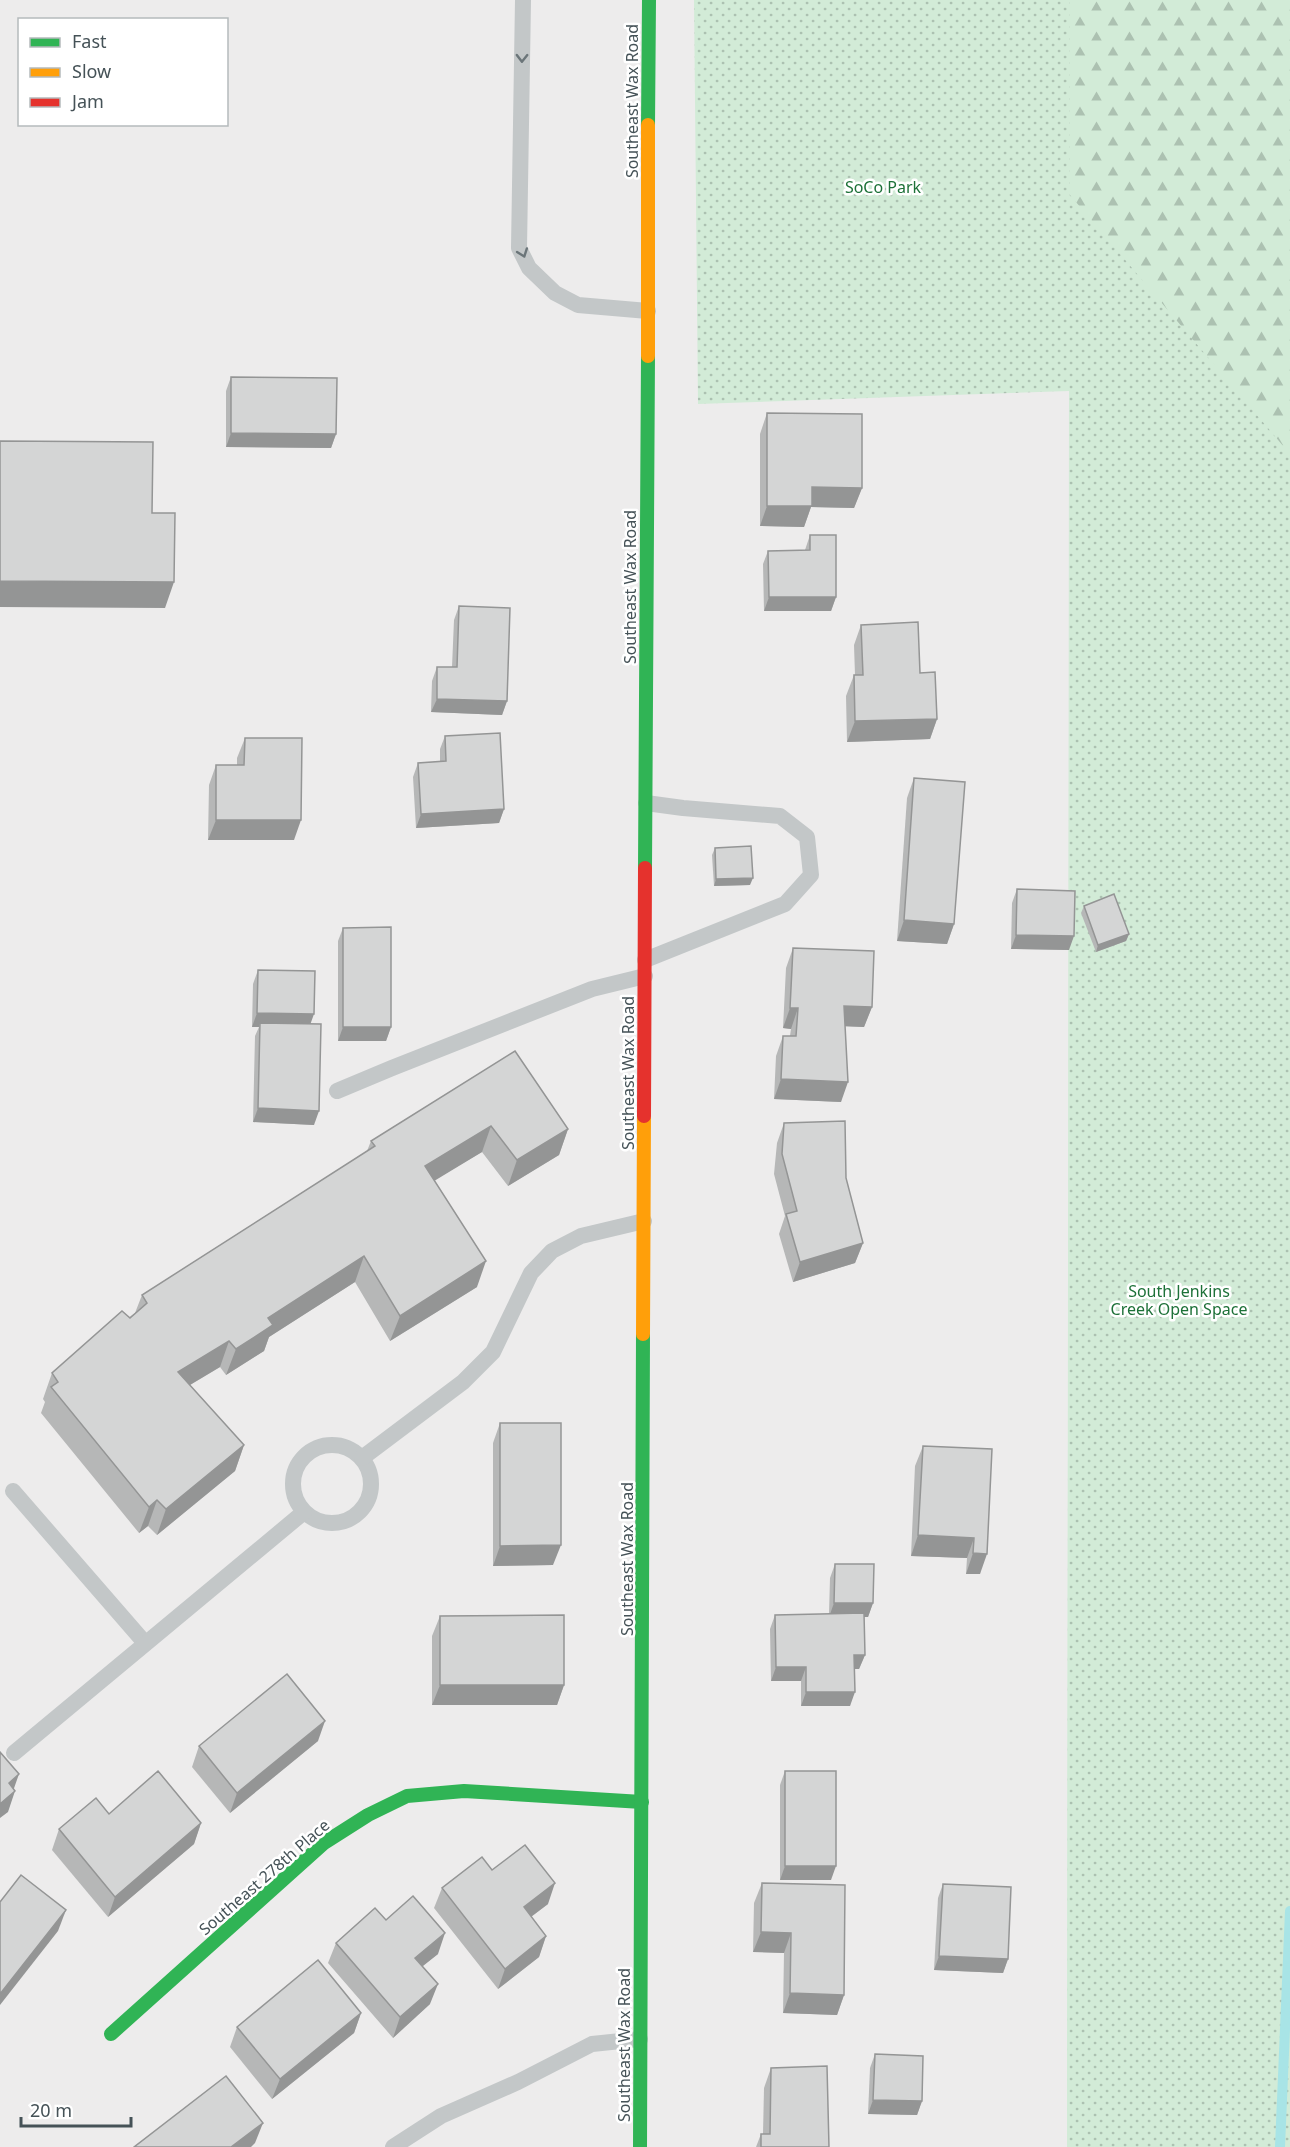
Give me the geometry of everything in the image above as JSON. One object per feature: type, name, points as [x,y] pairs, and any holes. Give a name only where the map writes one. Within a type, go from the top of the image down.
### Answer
[{"type":"street","name":"Southeast Wax Road","points":[[640,2147],[649,0]]},
{"type":"street","name":"Southeast 278th Place","points":[[111,2034],[324,1843],[368,1815],[407,1796],[464,1791],[642,1802]]},
{"type":"lane","points":[[524,0],[519,248],[529,268],[555,293],[578,305],[648,311]]},
{"type":"lane","points":[[337,1091],[645,968],[785,904],[811,875],[807,837],[780,816],[646,803]]},
{"type":"lane","points":[[362,1458],[463,1382],[493,1352],[531,1273],[552,1251],[581,1236],[644,1221]]},
{"type":"lane","points":[[334,1445],[352,1450],[362,1458],[369,1470],[372,1482],[370,1496],[354,1517],[341,1522],[328,1523],[315,1520],[304,1512],[296,1502],[293,1477],[297,1465],[305,1455],[316,1448],[334,1445]]},
{"type":"lane","points":[[13,1491],[146,1643]]},
{"type":"lane","points":[[14,1753],[304,1512]]},
{"type":"lane","points":[[393,2147],[441,2116],[518,2082],[592,2044],[640,2039]]},
{"type":"green space","name":"South Jenkins Creek Open Space","points":[[694,0],[1070,0],[1070,195],[1290,454],[1290,2147],[1067,2147],[1069,391],[698,404]]},
{"type":"green space","name":"South Jenkins Creek Open Space","points":[[1070,0],[1290,0],[1290,2147],[1067,2147]]},
{"type":"building","points":[[231,377],[337,378],[336,434],[231,433]]},
{"type":"building","points":[[767,413],[862,414],[862,488],[812,487],[812,506],[767,506]]},
{"type":"building","points":[[0,441],[153,442],[152,513],[175,513],[174,582],[0,581]]},
{"type":"building","points":[[810,535],[836,535],[836,597],[769,597],[768,551],[810,550]]},
{"type":"building","points":[[459,606],[510,608],[507,701],[437,699],[437,667],[457,667]]},
{"type":"building","points":[[918,622],[920,673],[935,672],[937,719],[855,721],[854,675],[863,675],[861,625]]},
{"type":"building","points":[[500,733],[504,809],[421,814],[418,763],[446,761],[445,736]]},
{"type":"building","points":[[245,738],[302,738],[301,820],[216,820],[216,765],[244,765]]},
{"type":"building","points":[[914,778],[965,782],[954,924],[904,920]]},
{"type":"building","points":[[751,846],[753,878],[716,879],[715,848]]},
{"type":"building","points":[[1017,889],[1075,891],[1074,936],[1016,935]]},
{"type":"building","points":[[1114,894],[1129,934],[1098,945],[1084,906]]},
{"type":"building","points":[[391,927],[391,1027],[343,1027],[343,928]]},
{"type":"building","points":[[793,948],[874,951],[872,1007],[844,1006],[848,1082],[781,1079],[783,1036],[796,1036],[798,1008],[790,1008]]},
{"type":"building","points":[[258,970],[315,971],[314,1014],[257,1013]]},
{"type":"building","points":[[260,1023],[321,1024],[319,1111],[258,1108]]},
{"type":"building","points":[[515,1051],[568,1129],[517,1160],[491,1126],[425,1166],[486,1261],[400,1316],[364,1256],[268,1318],[273,1325],[236,1349],[229,1341],[178,1372],[244,1445],[166,1509],[157,1500],[149,1507],[51,1387],[58,1382],[52,1373],[122,1311],[130,1318],[147,1303],[142,1295],[375,1146],[371,1141]]},
{"type":"building","points":[[845,1121],[846,1178],[863,1243],[800,1262],[786,1214],[797,1211],[782,1154],[784,1123]]},
{"type":"building","points":[[500,1423],[561,1423],[561,1545],[500,1546]]},
{"type":"building","points":[[923,1446],[992,1449],[987,1554],[973,1553],[974,1538],[918,1535]]},
{"type":"building","points":[[835,1564],[874,1564],[873,1603],[834,1603]]},
{"type":"building","points":[[864,1613],[865,1655],[854,1655],[855,1692],[806,1692],[806,1667],[776,1667],[775,1615]]},
{"type":"building","points":[[564,1615],[564,1685],[440,1685],[440,1616]]},
{"type":"building","points":[[287,1674],[325,1721],[237,1793],[199,1746]]},
{"type":"building","points":[[0,1752],[19,1774],[9,1783],[15,1791],[0,1804]]},
{"type":"building","points":[[158,1771],[201,1823],[115,1897],[59,1829],[96,1798],[109,1814]]},
{"type":"building","points":[[785,1771],[836,1771],[836,1866],[785,1866]]},
{"type":"building","points":[[525,1845],[555,1883],[524,1907],[546,1936],[505,1969],[442,1888],[482,1857],[492,1870]]},
{"type":"building","points":[[21,1875],[66,1910],[0,1994],[0,1902]]},
{"type":"building","points":[[762,1883],[845,1885],[844,1995],[790,1993],[791,1933],[761,1932]]},
{"type":"building","points":[[943,1884],[1011,1887],[1008,1959],[939,1956]]},
{"type":"building","points":[[413,1896],[445,1933],[415,1958],[438,1984],[400,2017],[336,1943],[375,1908],[386,1920]]},
{"type":"building","points":[[318,1960],[361,2013],[280,2079],[237,2027]]},
{"type":"building","points":[[875,2054],[923,2056],[922,2101],[873,2100]]},
{"type":"building","points":[[827,2066],[829,2147],[761,2147],[761,2134],[770,2134],[771,2068]]},
{"type":"building","points":[[226,2076],[263,2123],[231,2147],[134,2147]]},
{"type":"waterway","points":[[1280,2147],[1290,1911]]},
{"type":"traffic: fast","points":[[648,125],[649,0]]},
{"type":"traffic: fast","points":[[645,868],[648,356]]},
{"type":"traffic: fast","points":[[640,2147],[643,1334]]},
{"type":"traffic: fast","points":[[111,2034],[324,1843],[368,1815],[407,1796],[464,1791],[642,1802]]},
{"type":"traffic: slow","points":[[648,125],[648,356]]},
{"type":"traffic: slow","points":[[643,1334],[644,1116]]},
{"type":"traffic: jam","points":[[644,1116],[645,868]]},
{"type":"park label","name":"SoCo Park","points":[[883,187]]}]
